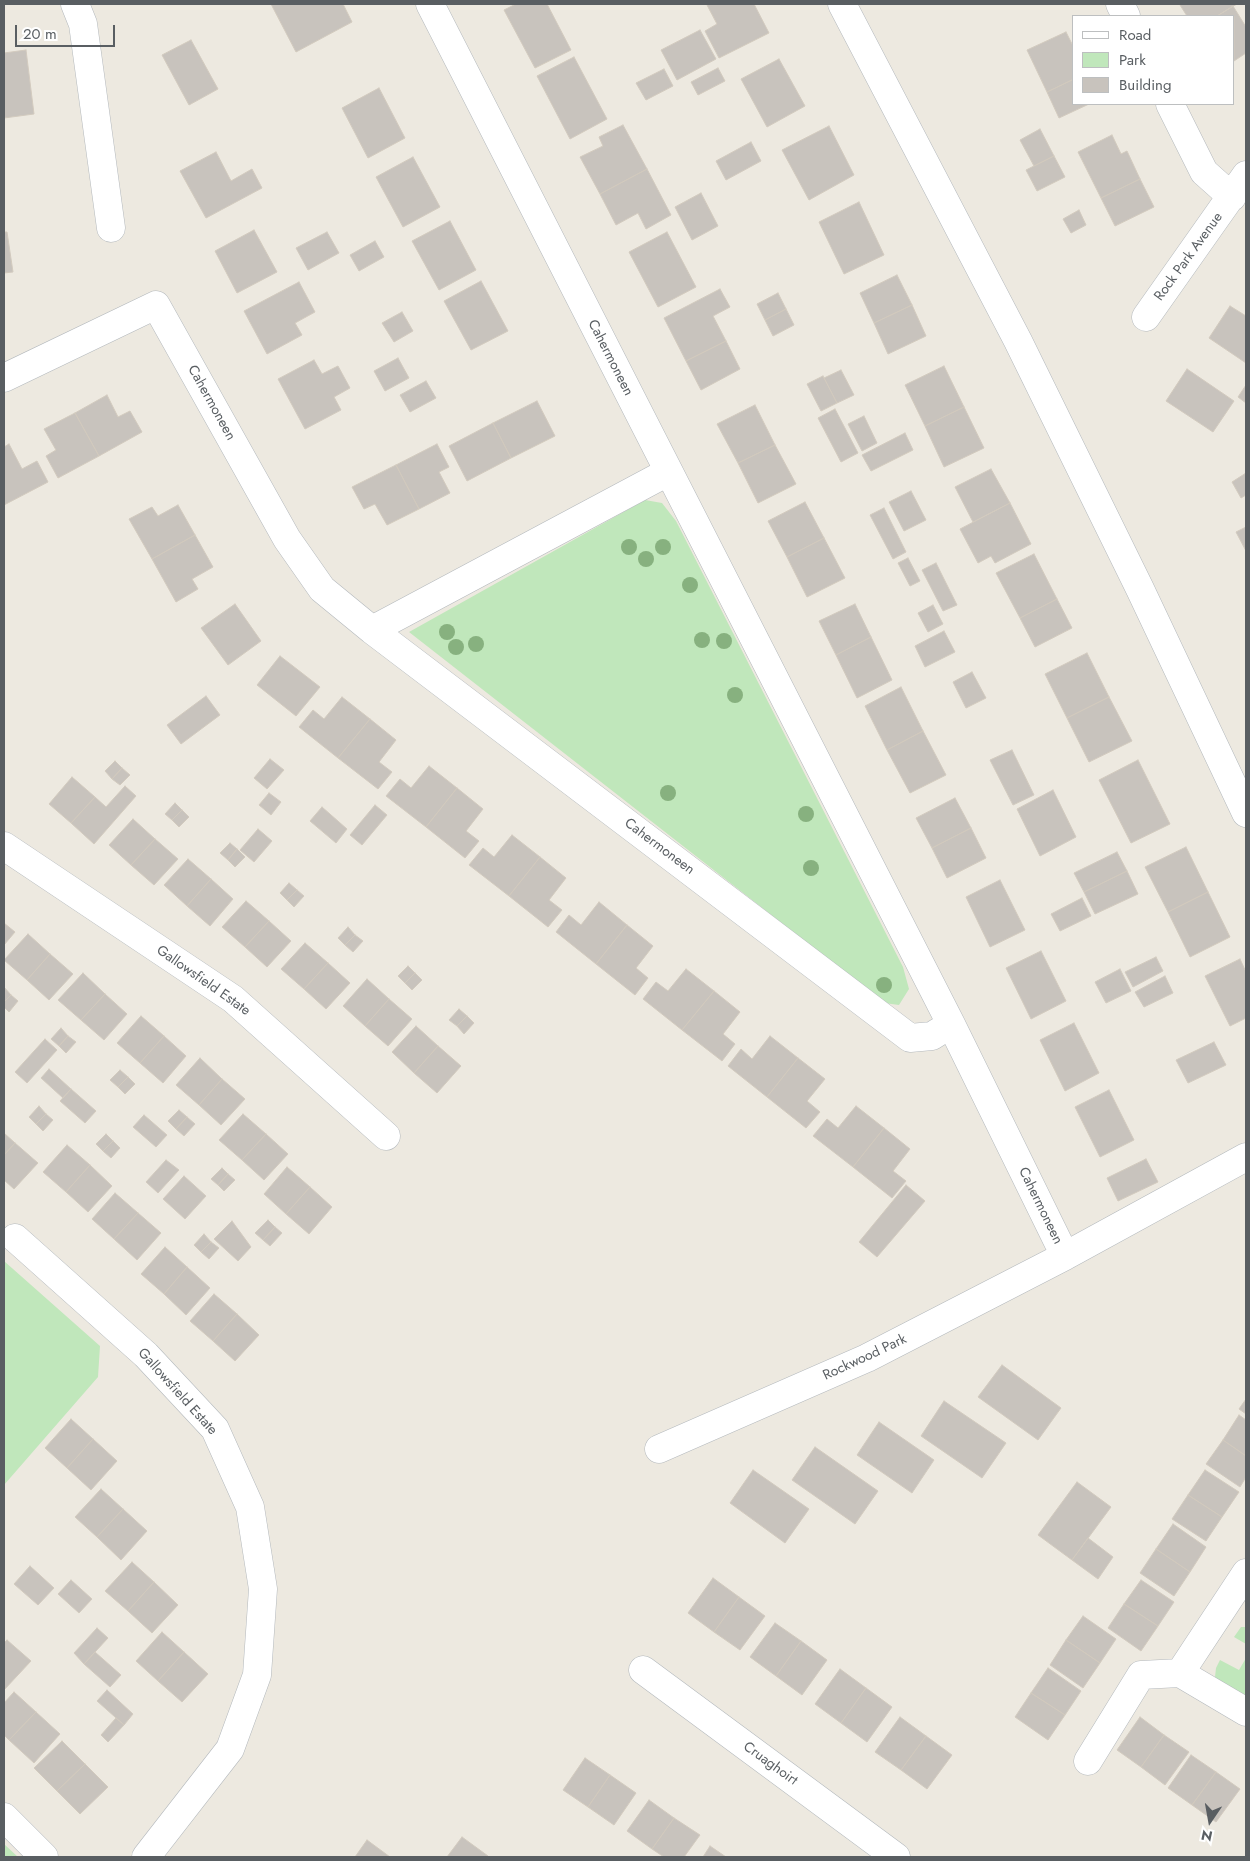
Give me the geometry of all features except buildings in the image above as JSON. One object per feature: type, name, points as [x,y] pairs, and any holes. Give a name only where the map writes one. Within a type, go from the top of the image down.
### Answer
[{"type":"street","points":[[75,4],[83,24],[111,228]]},
{"type":"street","name":"Cahermoneen","points":[[430,4],[951,1024],[1065,1256],[1246,1157]]},
{"type":"street","points":[[842,4],[1018,341],[1140,589],[1246,812]]},
{"type":"street","name":"Rock Park Avenue","points":[[1146,317],[1239,186],[1204,172],[1170,105]]},
{"type":"street","name":"Cahermoneen","points":[[4,378],[156,305],[287,539],[322,588],[372,630],[910,1038],[932,1036],[951,1024]]},
{"type":"street","points":[[372,630],[668,472]]},
{"type":"street","name":"Gallowsfield Estate","points":[[4,846],[233,999],[386,1136]]},
{"type":"street","name":"Gallowsfield Estate","points":[[15,1238],[146,1355],[215,1429],[250,1507],[263,1589],[258,1675],[230,1749],[146,1857]]},
{"type":"street","name":"Rockwood Park","points":[[659,1448],[867,1358],[1065,1256]]},
{"type":"street","points":[[1180,1673],[1246,1573]]},
{"type":"street","name":"Cruaghoirt","points":[[643,1670],[896,1857]]},
{"type":"street","points":[[1088,1761],[1142,1674],[1180,1673],[1246,1712]]},
{"type":"street","points":[[4,1817],[44,1857]]},
{"type":"green space","points":[[645,500],[662,503],[676,521],[903,967],[909,989],[899,1005],[884,1003],[409,632]]},
{"type":"green space","points":[[4,1261],[100,1346],[98,1377],[4,1485]]},
{"type":"green space","points":[[1241,1627],[1246,1627],[1246,1644],[1234,1637]]},
{"type":"green space","points":[[1246,1658],[1246,1695],[1242,1703],[1221,1689],[1215,1677],[1216,1668],[1220,1660],[1239,1670]]},
{"type":"green space","points":[[4,1844],[18,1857],[4,1857]]}]
